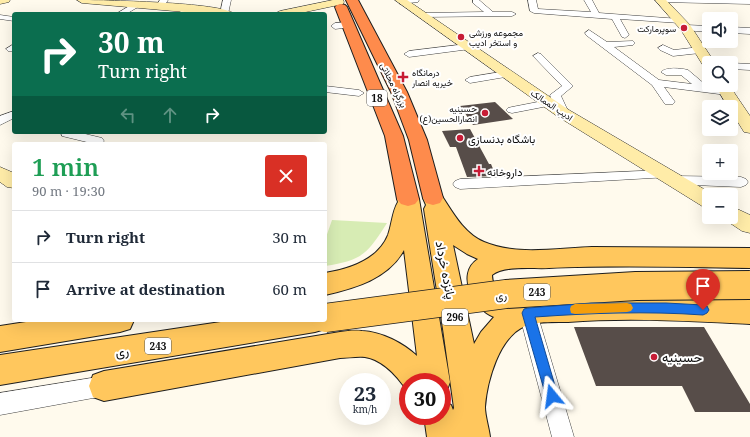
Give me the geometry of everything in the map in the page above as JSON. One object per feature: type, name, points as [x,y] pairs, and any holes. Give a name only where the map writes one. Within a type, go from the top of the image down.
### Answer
[{"type":"highway","name":"بزرگراه محلاتی","points":[[343,1],[342,26],[367,74],[420,198]]},
{"type":"highway","name":"بزرگراه محلاتی","points":[[343,1],[389,72],[399,92],[418,140],[420,198]]},
{"type":"highway","points":[[367,74],[381,78],[386,77],[389,72]]},
{"type":"main road","points":[[0,2],[5,0]]},
{"type":"main road","points":[[82,0],[162,3],[214,12]]},
{"type":"main road","points":[[660,0],[683,24],[704,56]]},
{"type":"main road","points":[[296,12],[343,1]]},
{"type":"main road","name":"ادیب الممالک","points":[[406,1],[422,15],[563,113],[702,197]]},
{"type":"main road","points":[[728,92],[750,128]]},
{"type":"main road","points":[[0,173],[12,181]]},
{"type":"main road","points":[[327,284],[366,272],[386,257],[394,246],[399,234],[420,198],[460,237],[474,247],[486,253],[512,260]]},
{"type":"main road","name":"296","points":[[420,198],[434,373]]},
{"type":"main road","name":"پانزده خرداد","points":[[420,198],[457,329],[455,413],[443,437]]},
{"type":"main road","points":[[738,218],[750,225]]},
{"type":"main road","points":[[750,258],[590,257],[512,260],[489,265],[482,270],[480,278],[483,292],[494,305],[504,310],[528,313],[598,308],[666,308],[750,312]]},
{"type":"main road","name":"ری","points":[[327,318],[506,294],[636,286],[750,285]]},
{"type":"main road","points":[[455,413],[484,350],[506,324],[528,313]]},
{"type":"main road","points":[[0,339],[107,322]]},
{"type":"main road","name":"ری","points":[[0,370],[302,322]]},
{"type":"main road","points":[[104,386],[340,345],[365,344],[390,352],[413,373]]},
{"type":"main road","name":"پانزده خرداد","points":[[455,413],[474,437]]},
{"type":"street","points":[[226,12],[227,0]]},
{"type":"street","points":[[532,0],[534,11],[596,15],[683,24],[702,28]]},
{"type":"street","points":[[588,0],[596,15]]},
{"type":"street","points":[[660,0],[750,2]]},
{"type":"street","points":[[476,1],[491,14]]},
{"type":"street","points":[[123,12],[134,3]]},
{"type":"street","points":[[184,12],[191,8]]},
{"type":"street","points":[[459,9],[465,15]]},
{"type":"street","points":[[422,15],[512,14]]},
{"type":"street","points":[[605,45],[628,39],[615,17]]},
{"type":"street","points":[[0,23],[8,18]]},
{"type":"street","points":[[738,30],[750,31]]},
{"type":"street","points":[[589,33],[656,83],[669,102]]},
{"type":"street","points":[[409,54],[467,47]]},
{"type":"street","points":[[663,48],[673,53],[700,50]]},
{"type":"street","points":[[538,56],[568,86],[555,95],[563,113]]},
{"type":"street","points":[[738,66],[750,67]]},
{"type":"street","points":[[666,72],[684,72],[702,87]]},
{"type":"street","points":[[470,80],[506,74]]},
{"type":"street","points":[[656,83],[702,89]]},
{"type":"street","points":[[327,89],[359,93]]},
{"type":"street","points":[[512,110],[548,103]]},
{"type":"street","points":[[0,121],[12,115]]},
{"type":"street","points":[[69,134],[97,142],[106,134]]},
{"type":"street","points":[[460,184],[670,178],[741,182]]},
{"type":"street","points":[[528,313],[564,437]]},
{"type":"street","points":[[0,404],[104,386]]},
{"type":"green space","points":[[332,220],[387,223],[369,249],[363,254],[348,261],[327,266],[327,234]]},
{"type":"building","name":"حسینیه انصارالحسین(ع)","points":[[495,102],[513,119],[473,125],[460,106]]},
{"type":"building","points":[[470,129],[489,164],[491,164],[496,176],[467,177],[456,147],[450,147],[442,131]]},
{"type":"building","name":"حسینیه","points":[[574,327],[704,327],[750,404],[750,412],[695,412],[682,386],[596,386]]},
{"type":"slow traffic","points":[[575,309],[627,308]]},
{"type":"place","name":"سوپرمارکت","points":[[684,28]]},
{"type":"place","name":"مجموعه ورزشی و استخر ادیب","points":[[461,37]]},
{"type":"place","name":"درمانگاه خیریه انصار","points":[[403,77]]},
{"type":"place","name":"حسینیه انصارالحسین(ع)","points":[[485,113]]},
{"type":"place","name":"باشگاه بدنسازی","points":[[460,138]]},
{"type":"place","name":"داروخانه","points":[[479,171]]},
{"type":"place","name":"حسینیه","points":[[654,357]]},
{"type":"route","points":[[552,396],[528,313],[591,308],[666,308],[703,310]]}]
